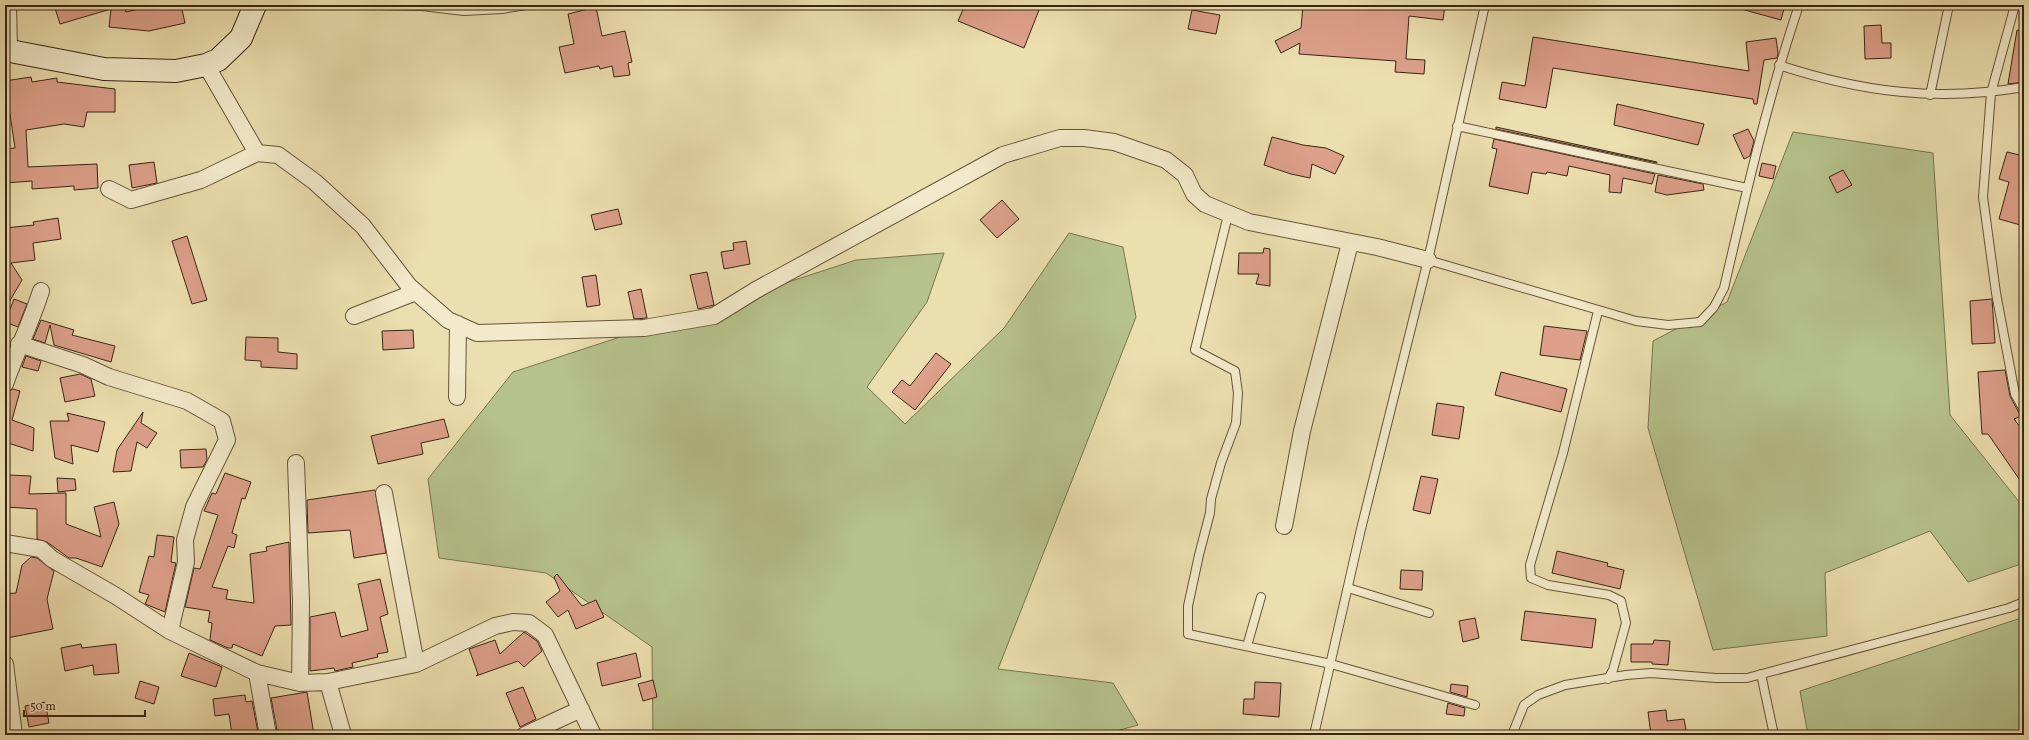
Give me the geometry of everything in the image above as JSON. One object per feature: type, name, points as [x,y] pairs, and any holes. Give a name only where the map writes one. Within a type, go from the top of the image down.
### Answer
[{"type":"main road","points":[[7,50],[104,69],[176,71],[206,65],[218,60],[241,38],[255,5]]},
{"type":"street","points":[[7,50],[8,5]]},
{"type":"street","points":[[206,65],[257,152]]},
{"type":"street","points":[[109,189],[131,200],[201,180],[257,152],[278,154],[315,182],[363,226],[401,276],[416,292],[448,320],[477,333],[644,328],[714,316],[756,290],[1003,155],[1060,138],[1084,138],[1114,142],[1166,160],[1184,175],[1194,194],[1205,204],[1228,215],[1249,222],[1350,243],[1377,247],[1428,260]]},
{"type":"street","points":[[1284,526],[1302,431],[1350,243]]},
{"type":"street","points":[[5,384],[19,344],[29,327],[41,291]]},
{"type":"street","points":[[354,316],[416,292]]},
{"type":"street","points":[[457,397],[458,324]]},
{"type":"street","points":[[19,344],[82,365],[109,377],[187,401],[222,421],[226,440],[194,506],[185,540],[186,562],[170,631]]},
{"type":"street","points":[[296,463],[301,601],[300,683]]},
{"type":"street","points":[[384,493],[416,664]]},
{"type":"street","points":[[5,544],[41,549],[52,559],[116,596],[170,631],[258,673],[300,683],[328,682],[416,664],[495,626],[513,622],[529,623],[545,635],[593,735]]},
{"type":"street","points":[[5,664],[10,728]]},
{"type":"street","points":[[258,673],[268,735]]},
{"type":"street","points":[[328,682],[343,735]]},
{"type":"street","points":[[525,735],[581,709]]},
{"type":"lane","points":[[379,5],[422,6],[464,11],[502,9],[526,5]]},
{"type":"lane","points":[[1314,735],[1348,588],[1428,260],[1485,5]]},
{"type":"lane","points":[[1428,260],[1636,321],[1668,325],[1700,322],[1714,307],[1724,288],[1747,188],[1779,65],[1799,5]]},
{"type":"lane","points":[[1930,95],[1949,5]]},
{"type":"lane","points":[[2014,5],[1991,93],[1983,198],[1996,293],[2013,386],[2015,394],[2024,410]]},
{"type":"lane","points":[[1779,65],[1855,87],[1930,95],[1991,93],[2024,87]]},
{"type":"lane","points":[[1457,126],[1747,188]]},
{"type":"lane","points":[[1228,215],[1195,350],[1235,371],[1238,393],[1236,423],[1222,459],[1211,499],[1210,513],[1205,527],[1188,606],[1188,634],[1331,664],[1475,705]]},
{"type":"lane","points":[[1598,311],[1563,453],[1530,565],[1531,578],[1539,582],[1548,585],[1609,595],[1621,601],[1626,623],[1613,670],[1608,679]]},
{"type":"lane","points":[[1348,588],[1429,613]]},
{"type":"lane","points":[[1247,646],[1261,597]]},
{"type":"lane","points":[[1512,735],[1524,704],[1538,695],[1565,685],[1626,675],[1651,673],[1747,678],[2009,608],[2024,602]]},
{"type":"lane","points":[[1761,674],[1774,735]]},
{"type":"green space","points":[[1793,132],[1933,153],[1950,415],[2024,508],[2024,563],[1968,582],[1930,531],[1825,573],[1827,636],[1713,650],[1648,428],[1653,341],[1727,302]]},
{"type":"green space","points":[[1069,233],[1123,247],[1136,317],[998,669],[1113,683],[1138,725],[1102,735],[653,735],[652,647],[546,573],[439,558],[428,479],[513,372],[856,260],[944,253],[927,302],[867,387],[905,424],[1004,328]]},
{"type":"green space","points":[[2024,617],[2024,735],[1808,735],[1800,691]]},
{"type":"building","points":[[54,5],[124,5],[126,12],[157,5],[181,5],[185,23],[149,31],[109,27],[111,9],[60,24]]},
{"type":"building","points":[[965,5],[1041,5],[1024,48],[958,21]]},
{"type":"building","points":[[1303,5],[1445,5],[1443,20],[1409,16],[1406,59],[1425,60],[1424,74],[1395,72],[1396,61],[1299,54],[1300,43],[1281,53],[1275,41],[1301,28]]},
{"type":"building","points":[[1742,5],[1785,5],[1781,20],[1741,9]]},
{"type":"building","points":[[596,7],[602,36],[625,31],[632,62],[628,63],[630,75],[614,77],[612,66],[600,69],[599,66],[565,73],[559,47],[574,44],[568,14]]},
{"type":"building","points":[[1192,10],[1220,15],[1216,34],[1188,29]]},
{"type":"building","points":[[1881,25],[1882,43],[1891,43],[1891,58],[1865,59],[1864,26]]},
{"type":"building","points":[[2017,30],[2024,31],[2024,82],[2008,84]]},
{"type":"building","points":[[1533,37],[1749,71],[1746,42],[1776,38],[1778,53],[1777,58],[1764,60],[1757,104],[1754,104],[1753,99],[1553,68],[1546,108],[1499,99],[1502,82],[1525,86]]},
{"type":"building","points":[[31,77],[32,82],[57,78],[57,82],[115,89],[115,112],[87,112],[84,127],[64,124],[26,130],[28,167],[97,164],[98,188],[74,190],[74,186],[32,189],[32,181],[5,183],[5,149],[15,148],[5,81]]},
{"type":"building","points":[[1617,104],[1704,124],[1698,145],[1614,125]]},
{"type":"building","points":[[1496,127],[1657,162],[1657,163],[1496,129]]},
{"type":"building","points":[[1748,129],[1754,141],[1750,156],[1744,159],[1733,135]]},
{"type":"building","points":[[1272,137],[1303,145],[1326,148],[1344,156],[1335,174],[1312,164],[1310,178],[1291,174],[1264,165]]},
{"type":"building","points":[[1494,139],[1655,174],[1652,184],[1623,178],[1621,193],[1609,192],[1610,175],[1569,166],[1567,176],[1547,172],[1546,174],[1532,172],[1528,194],[1489,186],[1497,149],[1492,148]]},
{"type":"building","points":[[2007,152],[2024,156],[2024,226],[1999,219],[2009,182],[1999,179]]},
{"type":"building","points":[[154,162],[157,183],[132,188],[129,165]]},
{"type":"building","points":[[1762,163],[1776,166],[1773,179],[1759,176]]},
{"type":"building","points":[[1843,170],[1852,185],[1837,193],[1829,177]]},
{"type":"building","points":[[1658,175],[1703,184],[1704,190],[1667,195],[1655,192]]},
{"type":"building","points":[[1002,200],[1019,219],[997,238],[980,220]]},
{"type":"building","points":[[618,209],[622,224],[595,230],[591,215]]},
{"type":"building","points":[[58,218],[61,239],[33,243],[35,260],[11,263],[22,280],[5,309],[5,228],[34,225],[33,222]]},
{"type":"building","points":[[187,236],[207,300],[192,304],[172,241]]},
{"type":"building","points":[[746,241],[750,264],[724,269],[721,252],[734,250],[733,243]]},
{"type":"building","points":[[1264,248],[1270,249],[1270,286],[1256,284],[1259,274],[1238,274],[1239,253],[1263,253]]},
{"type":"building","points":[[707,272],[714,305],[698,309],[690,275]]},
{"type":"building","points":[[596,275],[600,305],[587,307],[582,277]]},
{"type":"building","points":[[641,289],[647,318],[634,319],[628,292]]},
{"type":"building","points":[[14,299],[27,304],[18,327],[5,322]]},
{"type":"building","points":[[1992,299],[1995,343],[1972,344],[1970,301]]},
{"type":"building","points":[[41,320],[74,330],[72,335],[115,346],[111,362],[54,345],[50,325],[45,343],[33,339]]},
{"type":"building","points":[[1544,326],[1587,331],[1580,360],[1540,355]]},
{"type":"building","points":[[413,330],[414,348],[383,350],[382,331]]},
{"type":"building","points":[[246,337],[278,338],[278,352],[297,354],[297,369],[261,367],[261,361],[245,360]]},
{"type":"building","points":[[936,353],[951,364],[915,410],[892,392],[902,380],[910,386]]},
{"type":"building","points":[[26,356],[41,361],[38,371],[22,367]]},
{"type":"building","points":[[2005,370],[2010,396],[2019,413],[2024,415],[2014,419],[2024,432],[2024,486],[1988,434],[1982,434],[1978,372]]},
{"type":"building","points":[[1501,372],[1567,389],[1561,412],[1495,395]]},
{"type":"building","points":[[80,374],[91,379],[95,396],[65,402],[60,378]]},
{"type":"building","points":[[13,389],[20,391],[12,420],[34,428],[33,451],[5,442],[5,398],[6,393]]},
{"type":"building","points":[[1437,403],[1464,407],[1459,439],[1432,435]]},
{"type":"building","points":[[143,412],[141,423],[157,433],[147,448],[137,442],[131,471],[113,472],[117,450]]},
{"type":"building","points":[[67,413],[105,422],[98,452],[71,445],[73,464],[55,458],[50,421],[69,421]]},
{"type":"building","points":[[444,419],[449,437],[421,443],[423,454],[378,464],[371,436]]},
{"type":"building","points":[[206,449],[207,460],[203,467],[181,468],[180,450]]},
{"type":"building","points":[[225,473],[251,482],[245,499],[242,498],[232,533],[237,535],[234,548],[228,546],[212,587],[228,590],[226,599],[254,603],[250,554],[267,551],[266,547],[289,542],[291,625],[275,626],[262,656],[233,644],[232,648],[228,648],[210,640],[212,623],[208,622],[210,611],[185,607],[194,568],[200,569],[218,515],[204,511],[212,493],[216,494]]},
{"type":"building","points":[[9,475],[31,476],[29,494],[66,493],[66,524],[101,537],[94,507],[114,502],[119,524],[102,567],[76,558],[69,558],[47,542],[37,539],[37,509],[6,507]]},
{"type":"building","points":[[1421,476],[1438,479],[1430,514],[1413,510]]},
{"type":"building","points":[[57,478],[75,479],[76,490],[58,492]]},
{"type":"building","points":[[375,490],[386,553],[354,558],[350,530],[308,533],[307,500]]},
{"type":"building","points":[[157,535],[174,537],[171,562],[176,563],[165,612],[145,604],[149,595],[139,592],[149,556],[154,557]]},
{"type":"building","points":[[1557,551],[1608,563],[1607,566],[1624,570],[1620,589],[1552,573]]},
{"type":"building","points":[[31,557],[37,558],[54,571],[47,599],[53,629],[7,638],[5,594],[16,593],[22,565]]},
{"type":"building","points":[[1401,570],[1423,571],[1422,590],[1400,589]]},
{"type":"building","points":[[557,574],[582,606],[596,600],[604,617],[576,629],[568,610],[558,617],[546,602],[560,591],[554,577]]},
{"type":"building","points":[[380,579],[388,614],[380,617],[388,652],[377,654],[378,657],[352,663],[353,667],[335,671],[334,668],[310,671],[310,617],[335,612],[341,637],[368,630],[358,584]]},
{"type":"building","points":[[1525,611],[1596,619],[1592,648],[1521,640]]},
{"type":"building","points":[[1475,618],[1479,638],[1463,642],[1459,621]]},
{"type":"building","points":[[524,632],[537,641],[542,651],[524,667],[518,661],[476,676],[478,674],[469,649],[495,640],[500,654]]},
{"type":"building","points":[[1654,640],[1670,641],[1668,665],[1652,664],[1652,662],[1631,662],[1631,644],[1653,644]]},
{"type":"building","points":[[81,644],[82,648],[116,644],[119,673],[94,675],[93,665],[65,671],[61,648]]},
{"type":"building","points":[[189,653],[222,667],[216,687],[181,676]]},
{"type":"building","points":[[636,653],[641,677],[602,686],[597,663]]},
{"type":"building","points":[[653,680],[657,697],[643,701],[638,684]]},
{"type":"building","points":[[140,681],[159,687],[154,704],[135,698]]},
{"type":"building","points":[[1255,682],[1281,683],[1279,717],[1243,714],[1244,699],[1254,699]]},
{"type":"building","points":[[1451,684],[1468,686],[1467,697],[1450,692]]},
{"type":"building","points":[[523,687],[536,719],[520,727],[506,693]]},
{"type":"building","points":[[307,692],[314,735],[280,735],[279,730],[277,730],[271,698]]},
{"type":"building","points":[[245,695],[246,702],[252,701],[258,732],[232,735],[229,714],[215,716],[213,699]]},
{"type":"building","points":[[45,702],[49,723],[29,727],[25,706]]},
{"type":"building","points":[[1448,703],[1465,708],[1464,716],[1446,714]]},
{"type":"building","points":[[1666,710],[1667,721],[1684,719],[1687,735],[1651,735],[1648,712]]}]
